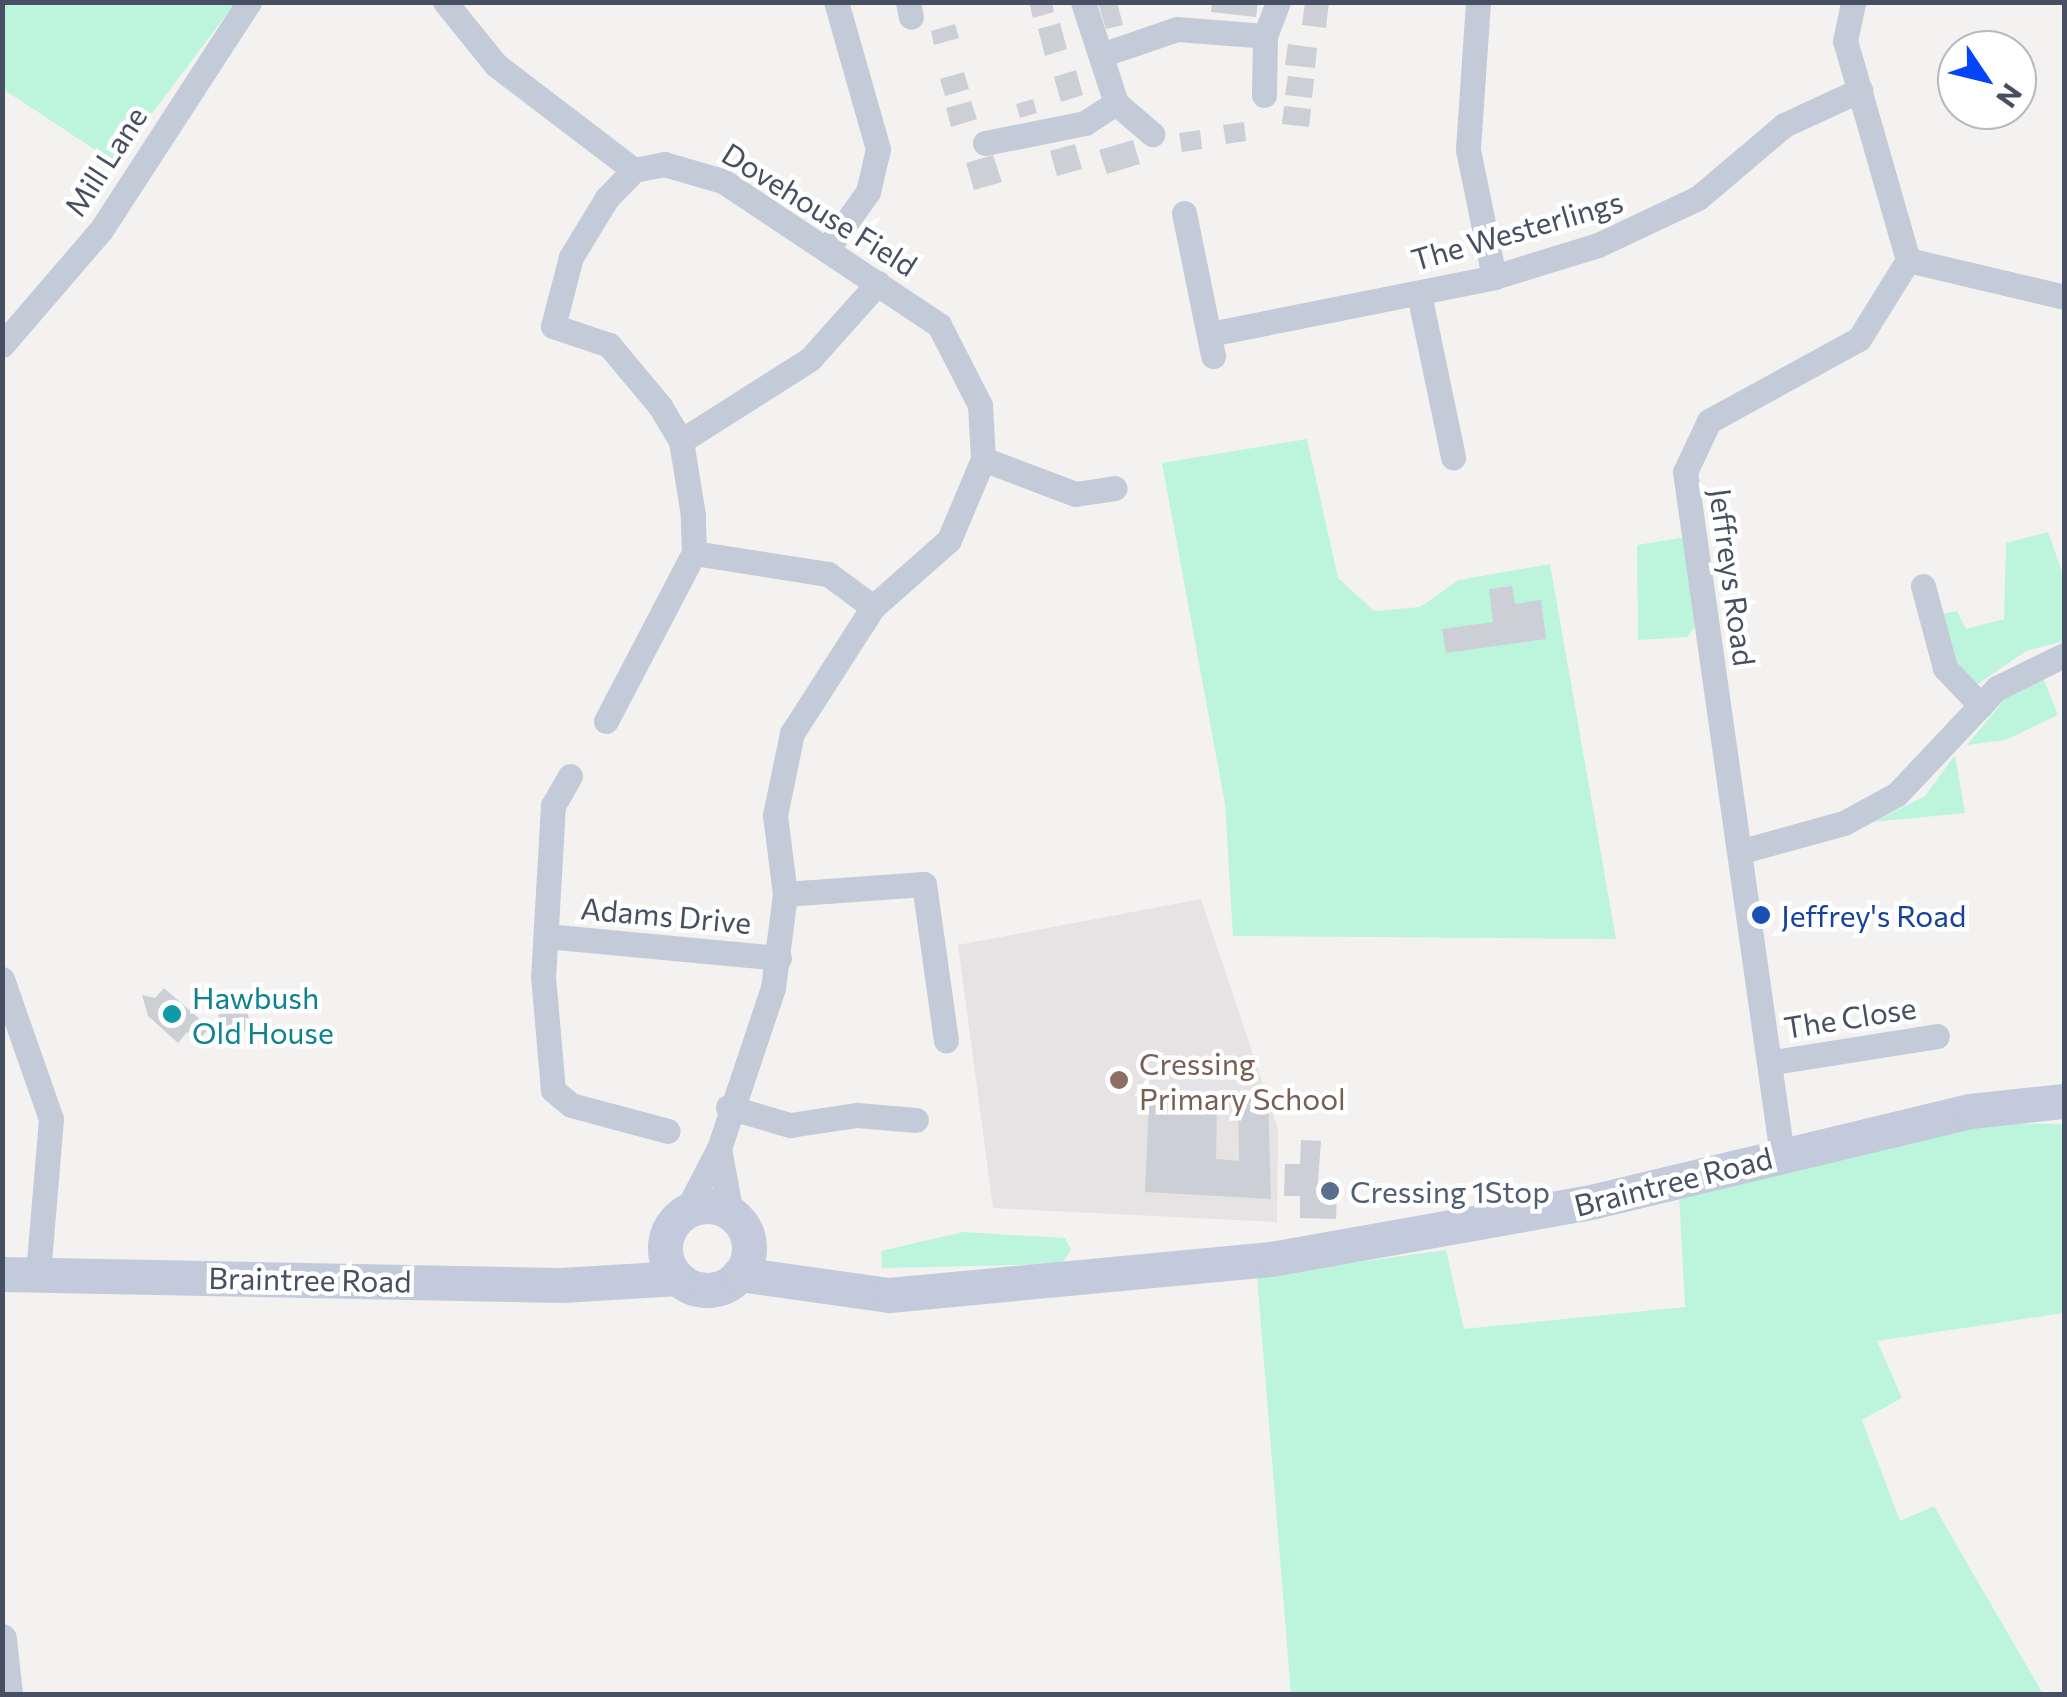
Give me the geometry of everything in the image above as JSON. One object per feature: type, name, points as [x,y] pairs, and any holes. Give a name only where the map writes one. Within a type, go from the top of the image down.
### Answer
[{"type":"main road","name":"Braintree Road","points":[[2,1274],[678,1278],[710,1290],[739,1274],[774,1272],[854,1293],[1168,1271],[1385,1241],[1970,1110],[2064,1101]]},
{"type":"main road","name":"Braintree Road","points":[[676,1225],[738,1224],[825,1266],[922,1288]]},
{"type":"main road","points":[[738,1224],[739,1274]]},
{"type":"main road","points":[[676,1225],[678,1278]]},
{"type":"main road","points":[[618,1279],[676,1225]]},
{"type":"street","name":"Mill Lane","points":[[2,345],[102,230],[249,2]]},
{"type":"street","points":[[446,2],[496,65],[634,170],[572,257],[552,326],[609,344],[681,441],[694,552],[606,721]]},
{"type":"street","points":[[827,249],[868,192],[878,149],[836,2]]},
{"type":"street","points":[[1083,2],[1116,103],[1152,134]]},
{"type":"street","points":[[1264,96],[1265,36],[1278,2]]},
{"type":"street","points":[[1478,2],[1468,150],[1494,278]]},
{"type":"street","points":[[1853,2],[1845,40],[1908,260],[2064,296]]},
{"type":"street","points":[[1101,55],[1176,30],[1265,36]]},
{"type":"street","name":"The Westerlings","points":[[1184,214],[1214,344],[1494,278],[1650,224],[1743,165],[1784,125],[1860,90]]},
{"type":"street","points":[[985,143],[1085,123],[1116,103]]},
{"type":"street","name":"Dovehouse Field","points":[[634,170],[664,164],[724,181],[878,283],[955,344],[980,405],[983,459],[949,540],[873,607],[803,712],[782,764],[775,815],[784,894],[779,958],[728,1107],[719,1148],[676,1225]]},
{"type":"street","name":"Jeffreys Road","points":[[1782,1155],[1773,1062],[1685,472],[1709,421],[1859,339],[1908,260]]},
{"type":"street","points":[[681,441],[810,359],[878,283]]},
{"type":"street","points":[[1419,294],[1452,457]]},
{"type":"street","points":[[983,459],[1075,494],[1115,488]]},
{"type":"street","points":[[694,552],[828,574],[873,607]]},
{"type":"street","points":[[1923,586],[1945,668],[1981,706]]},
{"type":"street","points":[[1742,851],[1844,823],[1896,794],[1981,706],[2042,660],[2064,655]]},
{"type":"street","name":"Adams Drive","points":[[570,776],[552,805],[546,936],[553,1090],[572,1105],[668,1131]]},
{"type":"street","points":[[784,894],[924,884],[946,1040]]},
{"type":"street","name":"Adams Drive","points":[[546,936],[779,958]]},
{"type":"street","points":[[2,979],[51,1120],[38,1274]]},
{"type":"street","name":"The Close","points":[[1773,1062],[1937,1036]]},
{"type":"street","points":[[728,1107],[790,1125],[857,1115],[916,1120]]},
{"type":"street","name":"Dovehouse Field","points":[[719,1148],[738,1224]]},
{"type":"street","points":[[2,1639],[8,1694]]},
{"type":"shaded area","name":"Cressing Primary School","points":[[1201,899],[1278,1129],[1277,1222],[993,1208],[958,945]]},
{"type":"green space","points":[[2,3],[235,3],[115,163],[3,89]]},
{"type":"green space","points":[[1307,439],[1338,578],[1374,611],[1420,607],[1459,580],[1550,564],[1616,939],[1233,936],[1225,804],[1162,463]]},
{"type":"green space","points":[[2048,532],[2064,577],[2064,641],[2026,651],[1972,688],[1960,682],[1942,614],[1957,611],[1966,629],[2004,619],[2006,543]]},
{"type":"green space","points":[[1685,537],[1697,625],[1687,637],[1638,640],[1637,545]]},
{"type":"green space","points":[[2041,673],[2058,715],[2006,740],[1967,745],[2010,693]]},
{"type":"green space","points":[[1955,755],[1965,813],[1873,822],[1925,796]]},
{"type":"green space","points":[[1983,1123],[2064,1124],[2064,1313],[1877,1341],[1902,1398],[1862,1420],[1900,1521],[1934,1506],[2043,1694],[1291,1694],[1257,1276],[1446,1250],[1464,1329],[1685,1307],[1679,1195]]},
{"type":"green space","points":[[963,1232],[1065,1238],[1071,1249],[1062,1264],[882,1268],[881,1251]]},
{"type":"building","points":[[1029,2],[1052,2],[1054,12],[1033,18]]},
{"type":"building","points":[[1117,2],[1123,25],[1106,29],[1098,3]]},
{"type":"building","points":[[1212,2],[1258,2],[1256,17],[1211,12]]},
{"type":"building","points":[[1305,2],[1329,2],[1326,28],[1302,25]]},
{"type":"building","points":[[1060,23],[1067,49],[1045,56],[1038,29]]},
{"type":"building","points":[[955,24],[959,38],[934,45],[931,31]]},
{"type":"building","points":[[1288,44],[1317,48],[1315,68],[1285,65]]},
{"type":"building","points":[[1076,70],[1083,95],[1061,102],[1054,77]]},
{"type":"building","points":[[964,72],[969,89],[945,96],[940,79]]},
{"type":"building","points":[[1288,76],[1314,79],[1312,98],[1285,95]]},
{"type":"building","points":[[1033,99],[1037,113],[1020,118],[1016,104]]},
{"type":"building","points":[[971,101],[977,119],[951,127],[946,108]]},
{"type":"building","points":[[1284,106],[1311,109],[1309,127],[1282,124]]},
{"type":"building","points":[[1244,122],[1246,141],[1226,144],[1223,125]]},
{"type":"building","points":[[1200,130],[1202,149],[1182,152],[1179,133]]},
{"type":"building","points":[[1133,140],[1140,164],[1107,174],[1099,150]]},
{"type":"building","points":[[1075,144],[1082,169],[1057,176],[1050,151]]},
{"type":"building","points":[[993,155],[1002,182],[974,190],[966,163]]},
{"type":"building","points":[[1512,586],[1515,604],[1541,600],[1546,639],[1446,653],[1442,629],[1493,622],[1489,589]]},
{"type":"building","name":"Hawbush Old House","points":[[164,988],[210,1028],[197,1041],[187,1032],[178,1043],[148,1016],[142,995],[155,998]]},
{"type":"building","points":[[244,1005],[253,1028],[227,1038],[218,1015]]},
{"type":"building","name":"Cressing Primary School","points":[[1268,1094],[1271,1199],[1145,1192],[1149,1102],[1217,1103],[1216,1159],[1239,1161],[1238,1095]]},
{"type":"building","points":[[1301,1140],[1321,1141],[1317,1195],[1337,1195],[1336,1219],[1300,1218],[1300,1196],[1284,1196],[1285,1164],[1300,1164]]},
{"type":"place","name":"Jeffrey's Road","points":[[1761,915]]},
{"type":"place","name":"Hawbush Old House","points":[[172,1014]]},
{"type":"place","name":"Cressing Primary School","points":[[1119,1080]]},
{"type":"place","name":"Cressing 1Stop","points":[[1330,1191]]}]
